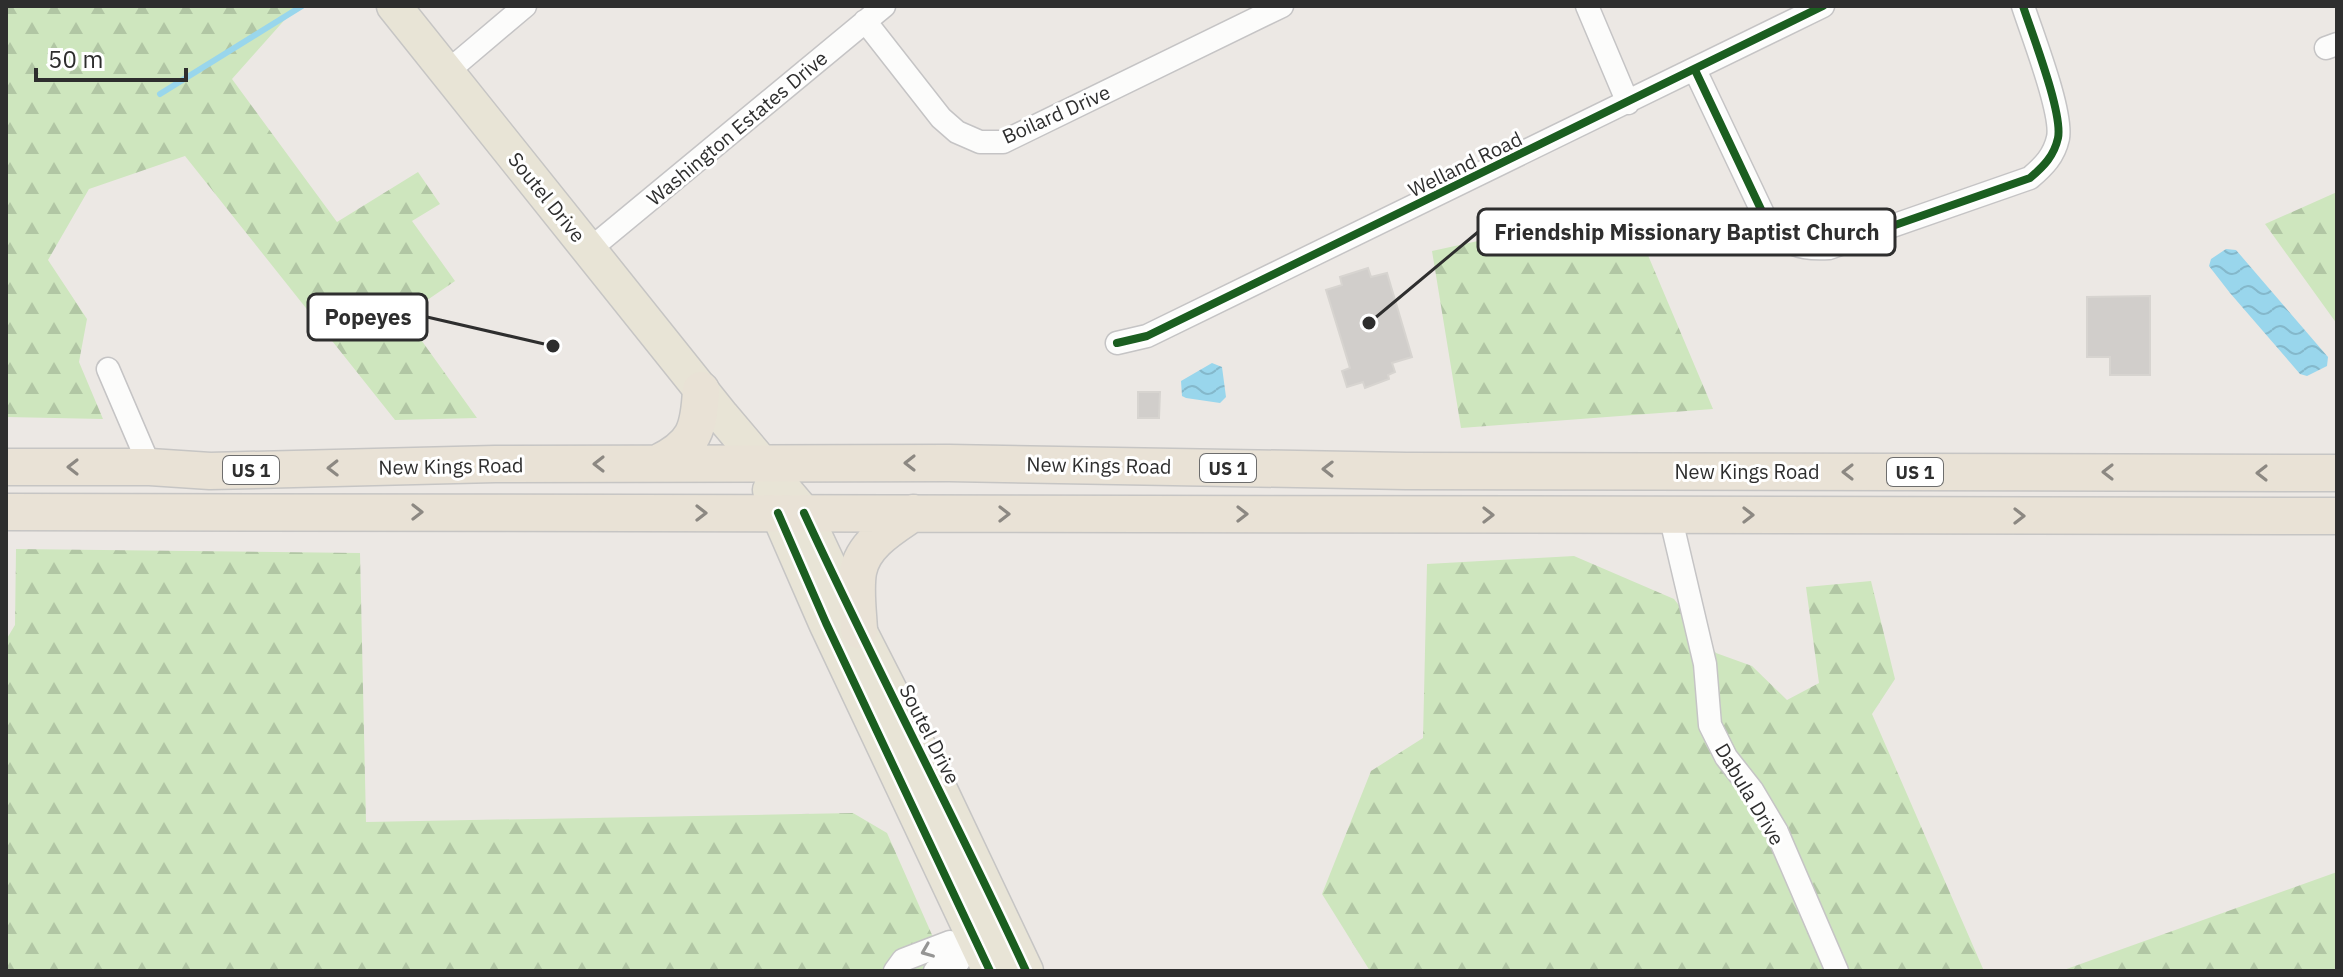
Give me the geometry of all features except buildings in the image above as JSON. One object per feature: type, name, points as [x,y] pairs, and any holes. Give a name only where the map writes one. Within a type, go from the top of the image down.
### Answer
[{"type":"highway","points":[[658,463],[679,453],[691,440],[700,418],[701,390]]},
{"type":"highway","name":"New Kings Road","points":[[6,467],[150,467],[210,471],[495,464],[975,463],[1408,492],[1670,515],[2187,494],[2337,473]]},
{"type":"highway","name":"New Kings Road","points":[[6,512],[913,513],[1408,492],[2187,494],[2337,516]]},
{"type":"highway","points":[[859,630],[858,571],[867,550],[890,528],[913,513]]},
{"type":"main road","name":"Soutel Drive","points":[[394,6],[761,463],[859,630],[933,775],[985,948]]},
{"type":"main road","name":"Soutel Drive","points":[[791,513],[826,623],[985,948],[1026,971]]},
{"type":"street","points":[[447,72],[525,6]]},
{"type":"street","name":"Washington Estates Drive","points":[[589,250],[884,6]]},
{"type":"street","name":"Boilard Drive","points":[[865,21],[941,118],[957,132],[980,142],[1003,142],[1282,6]]},
{"type":"street","points":[[1587,6],[1628,103]]},
{"type":"street","name":"Welland Road","points":[[1117,343],[1160,330],[1823,6]]},
{"type":"street","points":[[1695,70],[1767,222],[1781,237],[1796,246],[1829,248],[2030,178],[2044,167],[2053,154],[2059,135],[2058,116],[2023,6]]},
{"type":"street","points":[[108,369],[150,467]]},
{"type":"street","points":[[199,512],[210,471]]},
{"type":"street","name":"Dabula Drive","points":[[1670,515],[1705,664],[1710,725],[1726,757],[1752,790],[1777,832],[1837,971]]},
{"type":"street","points":[[895,971],[903,960],[950,942],[985,948]]},
{"type":"street","points":[[935,971],[985,948]]},
{"type":"green space","points":[[6,6],[297,6],[232,79],[337,222],[418,172],[440,204],[412,221],[455,281],[404,316],[477,418],[395,420],[185,156],[89,189],[48,260],[87,319],[79,362],[103,419],[6,417]]},
{"type":"green space","points":[[2337,192],[2337,324],[2265,224]]},
{"type":"green space","points":[[1628,208],[1713,409],[1461,428],[1432,251]]},
{"type":"green space","points":[[16,549],[360,553],[366,822],[853,813],[887,833],[948,971],[6,971],[6,640],[15,625]]},
{"type":"green space","points":[[1574,556],[1674,599],[1716,653],[1752,666],[1787,700],[1819,683],[1806,587],[1871,581],[1895,679],[1872,714],[1984,971],[1370,971],[1322,894],[1371,771],[1423,738],[1427,564]]},
{"type":"green space","points":[[2337,872],[2337,971],[2061,971]]},
{"type":"water","points":[[2226,249],[2236,250],[2328,357],[2327,366],[2307,376],[2300,374],[2230,293],[2209,266],[2211,259]]},
{"type":"water","points":[[1212,363],[1222,367],[1226,397],[1220,403],[1182,396],[1181,381]]},
{"type":"waterway","points":[[160,94],[302,6]]},
{"type":"cycle path","points":[[1117,343],[1147,336],[1823,6]]},
{"type":"cycle path","points":[[1695,70],[1767,222],[1794,244],[1829,248],[2030,178],[2048,160],[2058,138],[2056,111],[2023,6]]},
{"type":"cycle path","points":[[778,513],[826,623],[990,971]]},
{"type":"cycle path","points":[[804,513],[1026,971]]},
{"type":"place","name":"Friendship Missionary Baptist Church","points":[[1369,323]]},
{"type":"place","name":"Popeyes","points":[[553,346]]}]
